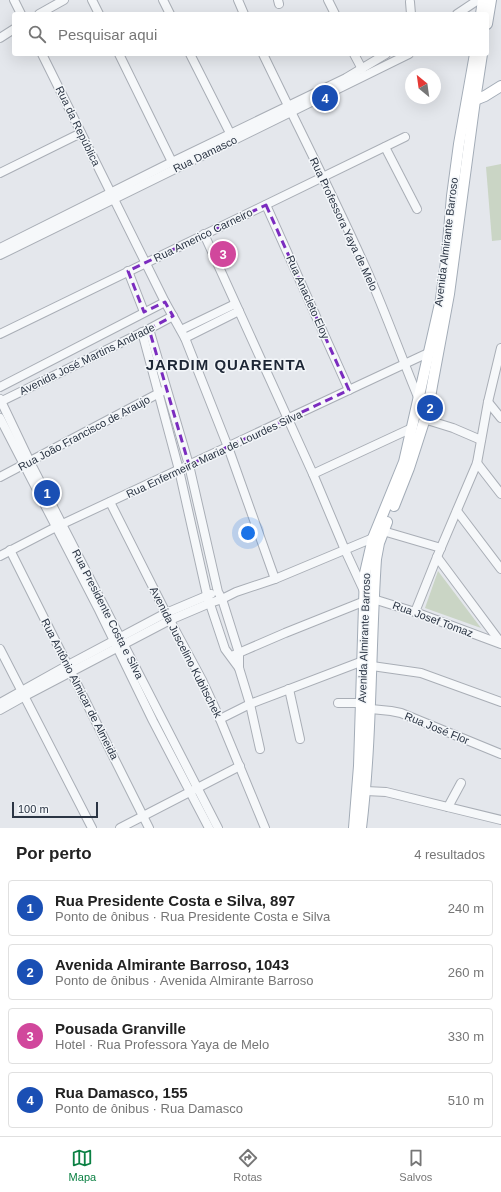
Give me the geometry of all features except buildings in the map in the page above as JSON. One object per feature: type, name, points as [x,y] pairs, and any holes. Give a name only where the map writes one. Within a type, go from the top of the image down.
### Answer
[{"type":"main road","points":[[481,12],[483,0]]},
{"type":"main road","points":[[489,12],[491,0]]},
{"type":"main road","name":"Avenida Almirante Barroso","points":[[361,828],[366,791],[367,597],[365,573],[373,538],[404,462],[441,299],[458,144],[475,56]]},
{"type":"main road","name":"Avenida Almirante Barroso","points":[[367,597],[379,543],[409,468],[428,409],[449,294],[482,56]]},
{"type":"main road","points":[[468,91],[475,100],[485,96],[501,86]]},
{"type":"main road","name":"Avenida Almirante Barroso","points":[[354,828],[366,706]]},
{"type":"street","points":[[14,0],[20,12]]},
{"type":"street","points":[[43,12],[64,0]]},
{"type":"street","points":[[92,0],[98,12]]},
{"type":"street","points":[[163,0],[169,12]]},
{"type":"street","points":[[238,0],[243,12]]},
{"type":"street","points":[[328,0],[334,12]]},
{"type":"street","points":[[460,12],[478,0]]},
{"type":"street","points":[[410,2],[411,12]]},
{"type":"street","points":[[0,38],[12,30]]},
{"type":"street","name":"Rua da República","points":[[43,56],[165,302],[185,338],[228,447],[276,579]]},
{"type":"street","points":[[120,56],[174,165]]},
{"type":"street","points":[[191,56],[232,137]]},
{"type":"street","name":"Rua Professora Yaya de Melo","points":[[264,56],[368,274],[418,397]]},
{"type":"street","points":[[355,56],[362,69]]},
{"type":"street","name":"Rua Damasco","points":[[289,109],[383,56]]},
{"type":"street","name":"Rua Damasco","points":[[0,254],[174,165],[289,109],[405,56]]},
{"type":"street","points":[[0,172],[81,133]]},
{"type":"street","name":"Rua Americo Carneiro","points":[[0,334],[405,137]]},
{"type":"street","points":[[385,147],[417,209]]},
{"type":"street","name":"Rua Damasco","points":[[0,248],[112,196]]},
{"type":"street","name":"Rua Anacleto Eloy","points":[[266,205],[349,390]]},
{"type":"street","points":[[204,234],[367,597],[230,657]]},
{"type":"street","points":[[128,272],[144,312]]},
{"type":"street","points":[[0,387],[165,302]]},
{"type":"street","points":[[180,330],[237,307]]},
{"type":"street","points":[[185,338],[237,307]]},
{"type":"street","name":"Avenida José Martins Andrade","points":[[0,400],[146,331],[173,316]]},
{"type":"street","points":[[146,331],[167,389],[189,465],[225,649],[239,668]]},
{"type":"street","points":[[146,331],[179,470],[214,598],[239,653],[239,668],[250,704],[260,749]]},
{"type":"street","points":[[415,612],[440,548],[477,463],[488,402],[501,348]]},
{"type":"street","name":"Rua Enfermeira Maria de Lourdes Silva","points":[[0,556],[59,526],[428,353]]},
{"type":"street","name":"Rua João Francisco de Araujo","points":[[0,477],[167,389]]},
{"type":"street","name":"Rua Presidente Costa e Silva","points":[[0,400],[26,463]]},
{"type":"street","points":[[488,402],[501,418]]},
{"type":"street","name":"Rua Presidente Costa e Silva","points":[[0,418],[26,463],[59,526],[99,610],[118,642],[194,790],[218,828]]},
{"type":"street","points":[[424,419],[453,428],[481,440]]},
{"type":"street","points":[[313,474],[412,428]]},
{"type":"street","points":[[477,463],[501,494]]},
{"type":"street","name":"Avenida Juscelino Kubitschek","points":[[110,502],[202,680],[220,719],[265,828]]},
{"type":"street","points":[[457,511],[501,569]]},
{"type":"street","points":[[383,531],[440,548]]},
{"type":"street","points":[[0,704],[24,693],[168,616],[214,598],[276,579],[373,538]]},
{"type":"street","name":"Rua Antônio Almicar de Almeida","points":[[10,550],[150,828]]},
{"type":"street","points":[[437,557],[501,643]]},
{"type":"street","name":"Rua Josef Tomaz","points":[[367,597],[415,612],[501,643]]},
{"type":"street","points":[[0,648],[92,828]]},
{"type":"street","points":[[220,719],[250,704],[289,689],[367,664],[421,673],[501,702]]},
{"type":"street","points":[[289,689],[300,739]]},
{"type":"street","points":[[0,710],[24,693]]},
{"type":"street","name":"Rua José Flor","points":[[338,702],[401,713],[501,754]]},
{"type":"street","points":[[120,828],[240,766]]},
{"type":"street","points":[[448,807],[461,782]]},
{"type":"street","name":"Rua Presidente Costa e Silva","points":[[194,790],[209,828]]},
{"type":"street","points":[[366,791],[386,792],[501,820]]},
{"type":"highlighted area","points":[[266,205],[349,390],[189,465],[149,329],[173,316],[165,302],[144,312],[128,271]]},
{"type":"green space","points":[[501,164],[501,240],[492,241],[486,167]]},
{"type":"green space","points":[[438,571],[481,628],[425,608]]},
{"type":"place","name":"Rua Damasco, 155","points":[[325,98]]},
{"type":"place","name":"Pousada Granville","points":[[223,254]]},
{"type":"place","name":"Avenida Almirante Barroso, 1043","points":[[430,408]]},
{"type":"place","name":"Rua Presidente Costa e Silva, 897","points":[[47,493]]},
{"type":"district","name":"JARDIM QUARENTA","points":[[226,365]]}]
